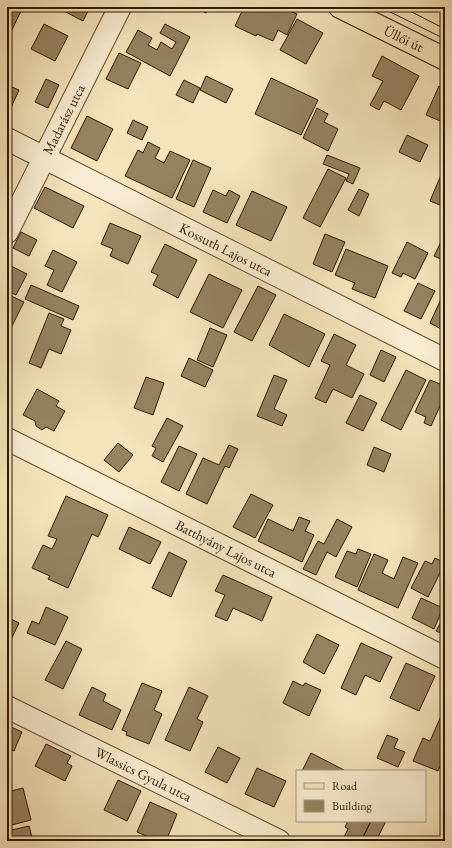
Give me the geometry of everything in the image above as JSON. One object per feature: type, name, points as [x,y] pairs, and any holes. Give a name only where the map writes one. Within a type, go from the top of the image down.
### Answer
[{"type":"main road","name":"Üllői út","points":[[340,7],[445,60]]},
{"type":"street","name":"Madarász utca","points":[[7,232],[120,7]]},
{"type":"street","name":"Kossuth Lajos utca","points":[[7,139],[445,360]]},
{"type":"street","name":"Batthyány Lajos utca","points":[[7,439],[445,658]]},
{"type":"street","name":"Wlassics Gyula utca","points":[[7,707],[250,834],[279,841]]},
{"type":"building","points":[[7,7],[23,7],[7,40]]},
{"type":"building","points":[[56,7],[90,7],[83,21]]},
{"type":"building","points":[[195,7],[210,7],[206,13]]},
{"type":"building","points":[[244,7],[281,7],[297,14],[287,35],[278,30],[273,41],[257,34],[256,36],[235,26]]},
{"type":"building","points":[[297,19],[323,33],[306,64],[280,50]]},
{"type":"building","points":[[44,24],[68,36],[55,61],[31,49]]},
{"type":"building","points":[[165,24],[190,37],[170,76],[126,52],[138,30],[152,38],[148,45],[157,50],[161,42],[172,49],[176,42],[160,33]]},
{"type":"building","points":[[119,53],[141,63],[128,89],[106,79]]},
{"type":"building","points":[[382,56],[419,76],[401,110],[384,101],[379,110],[370,105],[383,81],[372,76]]},
{"type":"building","points":[[206,76],[233,89],[226,103],[200,90]]},
{"type":"building","points":[[271,78],[318,100],[301,135],[255,114]]},
{"type":"building","points":[[46,79],[59,85],[48,108],[35,102]]},
{"type":"building","points":[[184,80],[200,88],[193,103],[176,95]]},
{"type":"building","points":[[7,85],[19,90],[8,114],[7,114]]},
{"type":"building","points":[[439,86],[445,89],[445,123],[426,115]]},
{"type":"building","points":[[317,108],[328,114],[324,122],[338,129],[328,151],[303,138]]},
{"type":"building","points":[[87,116],[113,129],[97,161],[71,148]]},
{"type":"building","points":[[133,120],[148,127],[142,140],[127,133]]},
{"type":"building","points":[[407,135],[428,145],[420,162],[399,152]]},
{"type":"building","points":[[148,142],[160,148],[155,158],[164,163],[170,151],[190,160],[172,198],[125,176],[138,150],[143,153]]},
{"type":"building","points":[[327,155],[360,168],[353,184],[346,181],[349,174],[323,164]]},
{"type":"building","points":[[193,160],[211,168],[194,207],[176,199]]},
{"type":"building","points":[[328,169],[346,178],[320,227],[303,218]]},
{"type":"building","points":[[441,175],[445,177],[445,207],[430,201]]},
{"type":"building","points":[[45,187],[84,206],[73,228],[34,208]]},
{"type":"building","points":[[359,189],[369,194],[359,216],[348,210]]},
{"type":"building","points":[[213,190],[226,196],[229,190],[240,196],[227,223],[203,212]]},
{"type":"building","points":[[252,191],[287,207],[271,241],[236,225]]},
{"type":"building","points":[[110,223],[141,236],[128,264],[110,256],[113,249],[101,244]]},
{"type":"building","points":[[21,232],[37,240],[29,256],[13,248]]},
{"type":"building","points":[[325,234],[345,242],[332,272],[313,264]]},
{"type":"building","points":[[445,234],[445,261],[434,256]]},
{"type":"building","points":[[407,242],[428,253],[415,279],[403,273],[401,277],[392,273]]},
{"type":"building","points":[[165,244],[197,260],[178,298],[153,285],[158,275],[151,272]]},
{"type":"building","points":[[346,249],[388,266],[375,298],[352,289],[355,283],[335,275]]},
{"type":"building","points":[[53,250],[77,262],[62,292],[47,285],[54,270],[45,266]]},
{"type":"building","points":[[7,264],[27,274],[16,295],[7,291]]},
{"type":"building","points":[[209,274],[242,290],[223,328],[190,312]]},
{"type":"building","points":[[418,283],[435,291],[421,319],[404,311]]},
{"type":"building","points":[[31,285],[79,306],[73,320],[25,299]]},
{"type":"building","points":[[258,286],[276,295],[252,341],[234,332]]},
{"type":"building","points":[[7,294],[24,302],[7,336]]},
{"type":"building","points":[[442,297],[445,298],[445,331],[430,323]]},
{"type":"building","points":[[49,313],[64,319],[61,326],[71,330],[61,354],[49,349],[41,368],[29,363]]},
{"type":"building","points":[[284,314],[325,334],[309,367],[269,345]]},
{"type":"building","points":[[210,328],[227,335],[213,367],[197,360]]},
{"type":"building","points":[[334,334],[356,345],[346,365],[364,374],[352,398],[333,389],[326,403],[315,398],[330,365],[321,361]]},
{"type":"building","points":[[381,350],[396,357],[384,382],[370,375]]},
{"type":"building","points":[[189,358],[213,370],[205,387],[181,376]]},
{"type":"building","points":[[406,370],[426,380],[401,430],[381,420]]},
{"type":"building","points":[[274,375],[287,380],[274,409],[287,415],[282,426],[257,416]]},
{"type":"building","points":[[146,377],[164,383],[153,415],[134,408]]},
{"type":"building","points":[[430,380],[445,386],[445,395],[431,426],[424,423],[426,417],[415,412]]},
{"type":"building","points":[[37,389],[59,401],[56,406],[65,411],[54,431],[46,427],[42,430],[36,426],[35,421],[23,415]]},
{"type":"building","points":[[360,395],[377,403],[363,431],[346,423]]},
{"type":"building","points":[[167,418],[183,426],[163,462],[152,456],[156,448],[152,446]]},
{"type":"building","points":[[118,443],[133,455],[119,472],[104,460]]},
{"type":"building","points":[[229,445],[238,449],[229,468],[225,466],[207,504],[186,494],[203,458],[219,465]]},
{"type":"building","points":[[179,446],[197,454],[179,491],[161,482]]},
{"type":"building","points":[[374,447],[391,454],[384,472],[367,465]]},
{"type":"building","points":[[251,494],[273,505],[255,538],[233,527]]},
{"type":"building","points":[[66,496],[108,515],[98,537],[92,534],[68,588],[48,579],[50,576],[32,568],[43,545],[52,549],[57,539],[48,536]]},
{"type":"building","points":[[299,517],[310,521],[305,531],[314,535],[302,562],[258,541],[268,519],[293,531]]},
{"type":"building","points":[[337,519],[352,527],[336,557],[327,552],[316,575],[303,569],[318,541],[324,544]]},
{"type":"building","points":[[129,527],[161,542],[150,564],[119,549]]},
{"type":"building","points":[[358,549],[371,554],[357,587],[335,577],[347,551],[356,554]]},
{"type":"building","points":[[169,552],[187,561],[171,597],[152,588]]},
{"type":"building","points":[[374,554],[388,560],[382,573],[394,579],[403,557],[418,563],[398,608],[358,590]]},
{"type":"building","points":[[435,558],[445,563],[428,597],[411,588],[425,561],[432,564]]},
{"type":"building","points":[[223,575],[272,597],[262,621],[233,608],[227,621],[215,616],[225,595],[215,591]]},
{"type":"building","points":[[421,598],[443,608],[434,629],[412,618]]},
{"type":"building","points":[[46,607],[68,617],[55,645],[27,633],[32,621],[39,624]]},
{"type":"building","points":[[445,615],[445,635],[436,631]]},
{"type":"building","points":[[7,617],[19,623],[7,648]]},
{"type":"building","points":[[317,634],[339,645],[324,674],[303,662]]},
{"type":"building","points":[[66,641],[82,649],[63,689],[45,680]]},
{"type":"building","points":[[361,643],[392,657],[380,682],[365,675],[356,695],[341,688]]},
{"type":"building","points":[[406,663],[435,676],[419,711],[390,698]]},
{"type":"building","points":[[293,681],[303,686],[305,683],[321,690],[309,716],[283,703]]},
{"type":"building","points":[[142,683],[162,691],[154,710],[162,714],[149,744],[126,735],[127,732],[122,730]]},
{"type":"building","points":[[92,687],[106,694],[103,701],[121,710],[112,730],[79,715]]},
{"type":"building","points":[[189,687],[208,696],[197,719],[203,722],[190,751],[165,740]]},
{"type":"building","points":[[445,707],[445,755],[438,771],[413,761],[423,738],[430,741]]},
{"type":"building","points":[[7,725],[22,732],[14,751],[7,748]]},
{"type":"building","points":[[387,735],[398,739],[394,748],[405,752],[398,767],[377,758]]},
{"type":"building","points":[[46,744],[71,756],[67,763],[72,766],[65,781],[35,766]]},
{"type":"building","points":[[218,747],[240,758],[227,783],[205,772]]},
{"type":"building","points":[[311,753],[344,770],[302,770]]},
{"type":"building","points":[[257,768],[286,781],[274,807],[245,794]]},
{"type":"building","points":[[118,780],[141,791],[127,821],[104,810]]},
{"type":"building","points":[[23,788],[31,820],[8,826],[7,792]]},
{"type":"building","points":[[150,802],[177,814],[166,841],[158,841],[137,832]]},
{"type":"building","points":[[348,822],[370,822],[361,841],[342,841],[348,829],[345,827]]},
{"type":"building","points":[[370,822],[386,822],[376,841],[361,841]]},
{"type":"building","points":[[29,826],[33,841],[7,841],[7,831]]},
{"type":"tram line","points":[[380,7],[445,39]]},
{"type":"tram line","points":[[402,7],[445,29]]}]
